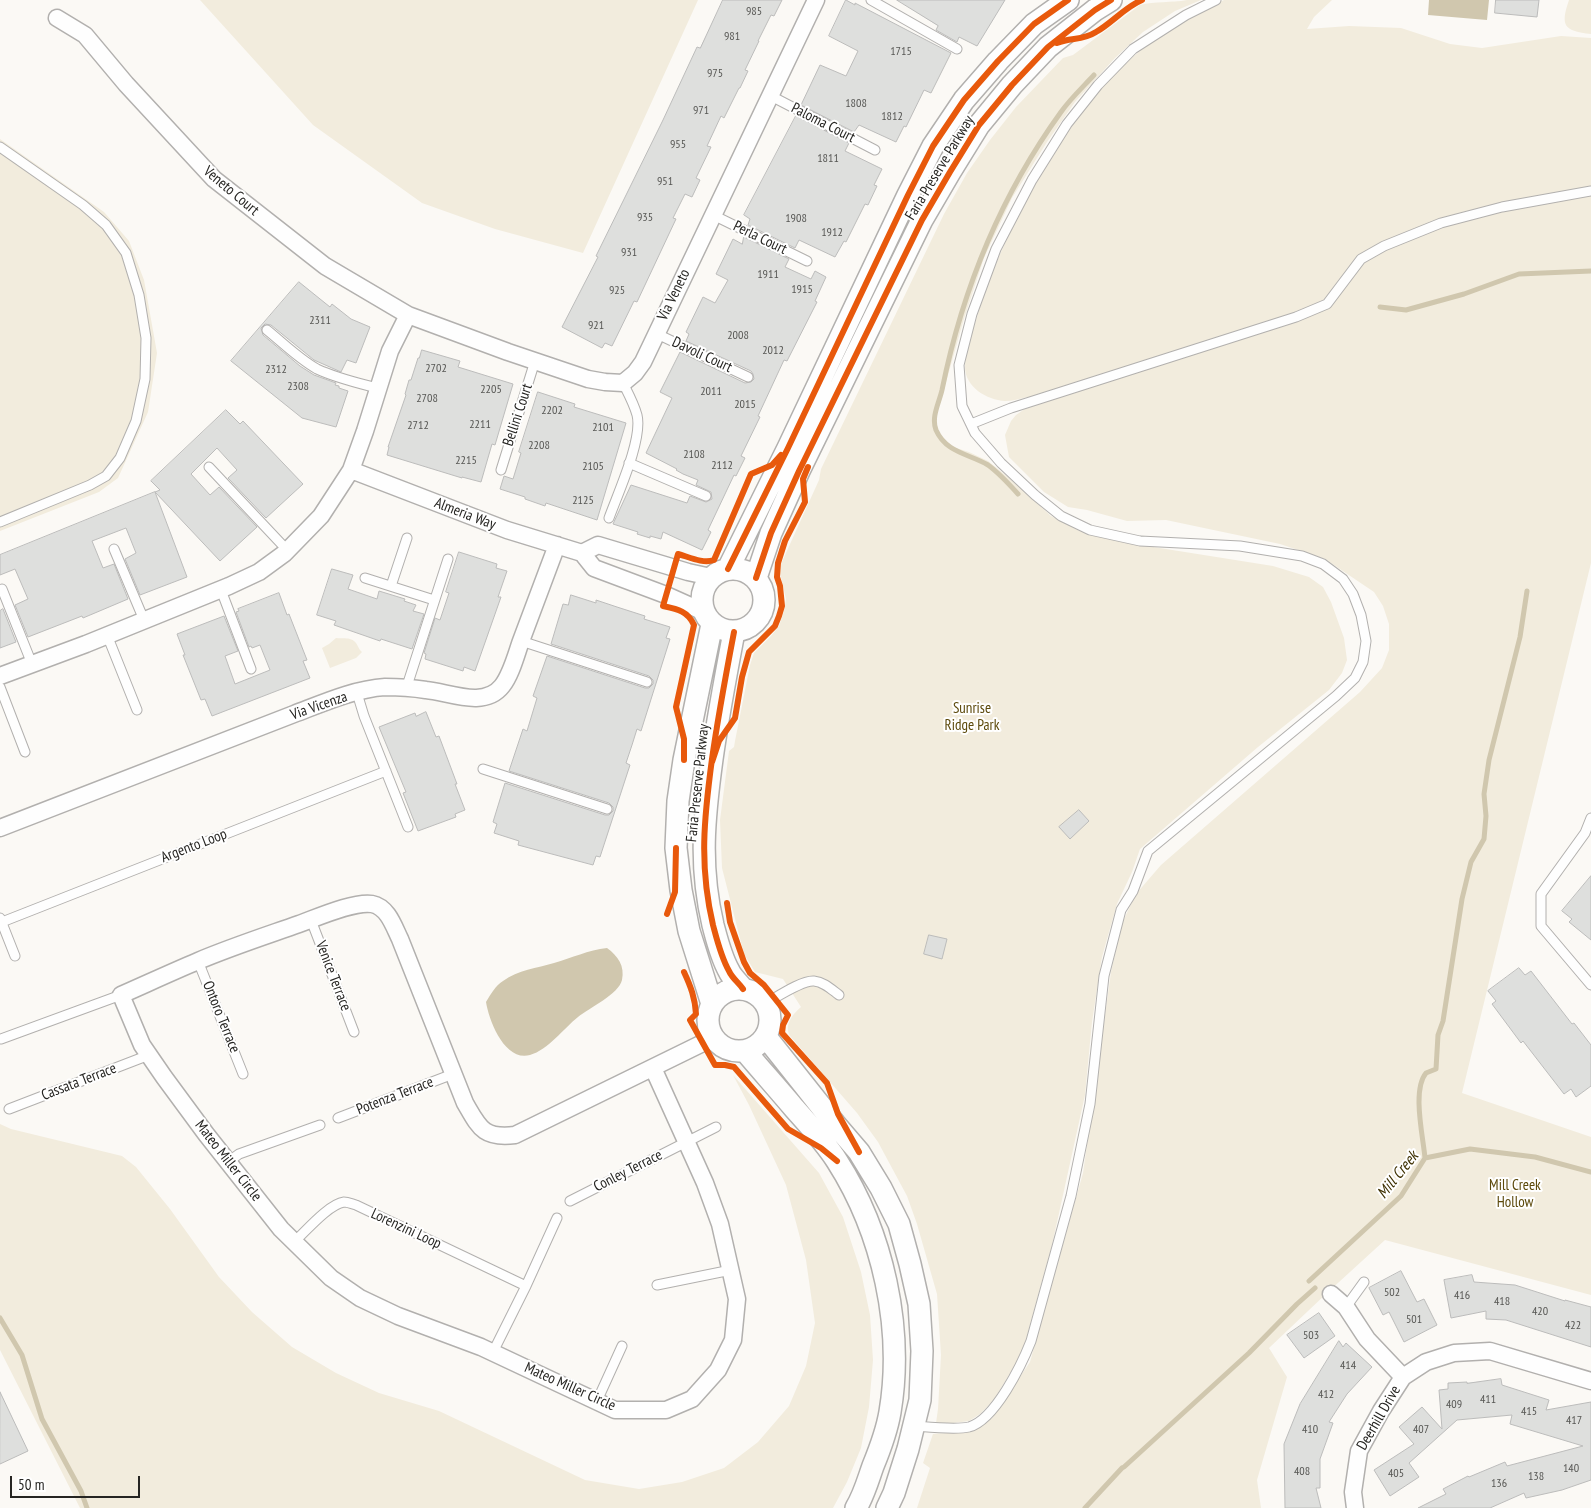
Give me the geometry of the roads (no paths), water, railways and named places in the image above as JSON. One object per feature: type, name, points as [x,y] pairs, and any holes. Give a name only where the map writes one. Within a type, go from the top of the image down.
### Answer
[{"type":"street","name":"Via Veneto","points":[[623,383],[635,373],[643,362],[655,333],[816,0]]},
{"type":"street","name":"Faria Preserve Parkway","points":[[720,573],[788,448],[933,146],[964,100],[998,61],[1034,24],[1068,0]]},
{"type":"street","name":"Faria Preserve Parkway","points":[[756,578],[771,533],[799,470],[922,220],[950,172],[979,125],[1012,85],[1048,48],[1095,10],[1111,0]]},
{"type":"street","name":"Veneto Court","points":[[57,18],[85,35],[126,84],[214,179],[325,266],[408,315]]},
{"type":"street","points":[[0,676],[221,590],[259,572],[288,551],[321,516],[351,470],[366,431],[390,351],[408,315],[588,379],[623,383]]},
{"type":"street","name":"Almeria Way","points":[[351,470],[507,530],[582,553],[594,568],[666,595],[708,618]]},
{"type":"street","name":"Via Vicenza","points":[[0,828],[328,701],[358,692],[385,688],[428,690],[474,699],[484,698],[501,687],[512,664],[556,545]]},
{"type":"street","points":[[582,553],[598,545],[688,572],[720,573],[738,569],[748,572],[762,586],[764,606],[754,624],[745,630],[734,632],[724,630],[708,618],[702,603],[702,594],[706,585],[720,573]]},
{"type":"street","name":"Faria Preserve Parkway","points":[[708,618],[678,801],[676,848],[681,890],[689,931],[712,1004]]},
{"type":"street","name":"Faria Preserve Parkway","points":[[734,632],[714,744],[705,811],[703,855],[707,899],[716,940],[729,973],[743,989]]},
{"type":"street","points":[[120,995],[198,961],[311,920],[342,909],[362,904],[373,904],[382,908],[400,939],[465,1102],[478,1125],[488,1134],[502,1137],[515,1135],[713,1038]]},
{"type":"street","points":[[734,989],[743,989],[752,991],[766,1003],[771,1023],[766,1037],[761,1044],[744,1051],[735,1052],[719,1044],[713,1038],[709,1030],[709,1012],[712,1004],[718,997],[734,989]]},
{"type":"street","name":"Mateo Miller Circle","points":[[120,995],[142,1045],[164,1077],[281,1229],[331,1278],[360,1298],[398,1316],[493,1352],[615,1410],[666,1410],[692,1399],[718,1370],[733,1340],[737,1299],[720,1224],[705,1182],[653,1068]]},
{"type":"street","points":[[766,1037],[859,1152],[899,1224],[910,1264],[919,1304],[922,1351],[920,1400],[903,1467],[888,1508]]},
{"type":"street","points":[[744,1051],[817,1134],[837,1161],[864,1211],[881,1259],[892,1322],[895,1358],[890,1413],[877,1456],[861,1500],[856,1508]]},
{"type":"street","points":[[1331,1294],[1346,1307],[1367,1340],[1403,1377]]},
{"type":"street","name":"Deerhill Drive","points":[[1355,1508],[1353,1492],[1359,1451],[1381,1411],[1403,1377],[1426,1362],[1454,1354],[1490,1351],[1591,1381]]},
{"type":"lane","points":[[871,0],[957,49]]},
{"type":"lane","points":[[914,1426],[940,1428],[969,1427],[982,1420],[1002,1397],[1023,1363],[1031,1341],[1071,1196],[1090,1104],[1104,976],[1121,910],[1133,891],[1148,851],[1321,708],[1355,678],[1363,662],[1366,641],[1361,615],[1353,594],[1343,579],[1323,564],[1302,556],[1240,546],[1140,541],[1090,530],[1062,516],[1035,495],[994,455],[975,433],[962,406],[959,365],[972,314],[996,249],[1032,180],[1067,124],[1098,85],[1133,49],[1186,15],[1216,0]]},
{"type":"lane","name":"Paloma Court","points":[[771,96],[875,150]]},
{"type":"lane","points":[[0,147],[82,205],[106,225],[126,253],[139,295],[146,338],[146,379],[136,421],[120,458],[106,476],[90,486],[0,522]]},
{"type":"lane","points":[[971,424],[1020,405],[1296,318],[1327,304],[1361,259],[1384,246],[1441,223],[1502,207],[1591,191]]},
{"type":"lane","name":"Perla Court","points":[[713,215],[806,261]]},
{"type":"lane","points":[[267,330],[298,356],[318,369],[347,380],[378,388]]},
{"type":"lane","name":"Davoli Court","points":[[655,333],[748,377]]},
{"type":"lane","name":"Bellini Court","points":[[501,470],[535,361]]},
{"type":"lane","points":[[609,518],[634,449],[638,432],[637,415],[623,383]]},
{"type":"lane","points":[[629,463],[706,496]]},
{"type":"lane","points":[[209,467],[288,551]]},
{"type":"lane","points":[[391,586],[407,538]]},
{"type":"lane","points":[[114,549],[144,620]]},
{"type":"lane","points":[[406,689],[448,559]]},
{"type":"lane","points":[[364,578],[434,600]]},
{"type":"lane","points":[[2,589],[32,664]]},
{"type":"lane","points":[[221,590],[251,669]]},
{"type":"lane","points":[[107,635],[137,710]]},
{"type":"lane","points":[[521,641],[647,682]]},
{"type":"lane","points":[[0,687],[25,752]]},
{"type":"lane","points":[[358,692],[364,716],[408,827]]},
{"type":"lane","points":[[483,769],[607,809]]},
{"type":"lane","name":"Argento Loop","points":[[15,956],[1,920],[386,771]]},
{"type":"lane","points":[[1591,818],[1585,833],[1541,894],[1541,926],[1591,985]]},
{"type":"lane","name":"Venice Terrace","points":[[311,920],[354,1032]]},
{"type":"lane","name":"Ontoro Terrace","points":[[198,961],[243,1074]]},
{"type":"lane","points":[[766,1003],[812,980],[824,984],[839,995]]},
{"type":"lane","points":[[1,1039],[120,995]]},
{"type":"lane","name":"Cassata Terrace","points":[[9,1109],[149,1055]]},
{"type":"lane","name":"Potenza Terrace","points":[[338,1118],[453,1074]]},
{"type":"lane","points":[[228,1162],[239,1154],[320,1125]]},
{"type":"lane","name":"Conley Terrace","points":[[570,1201],[716,1127]]},
{"type":"lane","name":"Lorenzini Loop","points":[[294,1242],[326,1212],[334,1206],[345,1202],[356,1205],[526,1286]]},
{"type":"lane","points":[[493,1352],[558,1218]]},
{"type":"lane","points":[[657,1285],[731,1270]]},
{"type":"lane","points":[[1346,1307],[1364,1282]]},
{"type":"lane","points":[[597,1402],[622,1346]]},
{"type":"waterway","points":[[1018,494],[988,465],[946,444],[940,438],[934,420],[961,316],[986,245],[1002,210],[1039,144],[1072,98],[1094,75]]},
{"type":"waterway","points":[[1380,307],[1406,310],[1464,294],[1519,274],[1591,271]]},
{"type":"waterway","points":[[1425,1158],[1419,1102],[1420,1090],[1426,1073],[1436,1069],[1438,1035],[1443,1021],[1462,899],[1471,862],[1484,839],[1486,816],[1484,794],[1489,760],[1520,637],[1527,591]]},
{"type":"waterway","name":"Mill Creek","points":[[1309,1281],[1401,1196],[1425,1158],[1470,1149],[1535,1157],[1591,1172]]},
{"type":"waterway","points":[[1124,1467],[1249,1353],[1315,1288]]},
{"type":"waterway","points":[[0,1318],[22,1355],[42,1419],[81,1491],[87,1508]]},
{"type":"waterway","points":[[1085,1508],[1122,1468]]},
{"type":"park label","name":"Sunrise Ridge Park","points":[[972,718]]},
{"type":"park label","name":"Mill Creek Hollow","points":[[1515,1194]]}]
